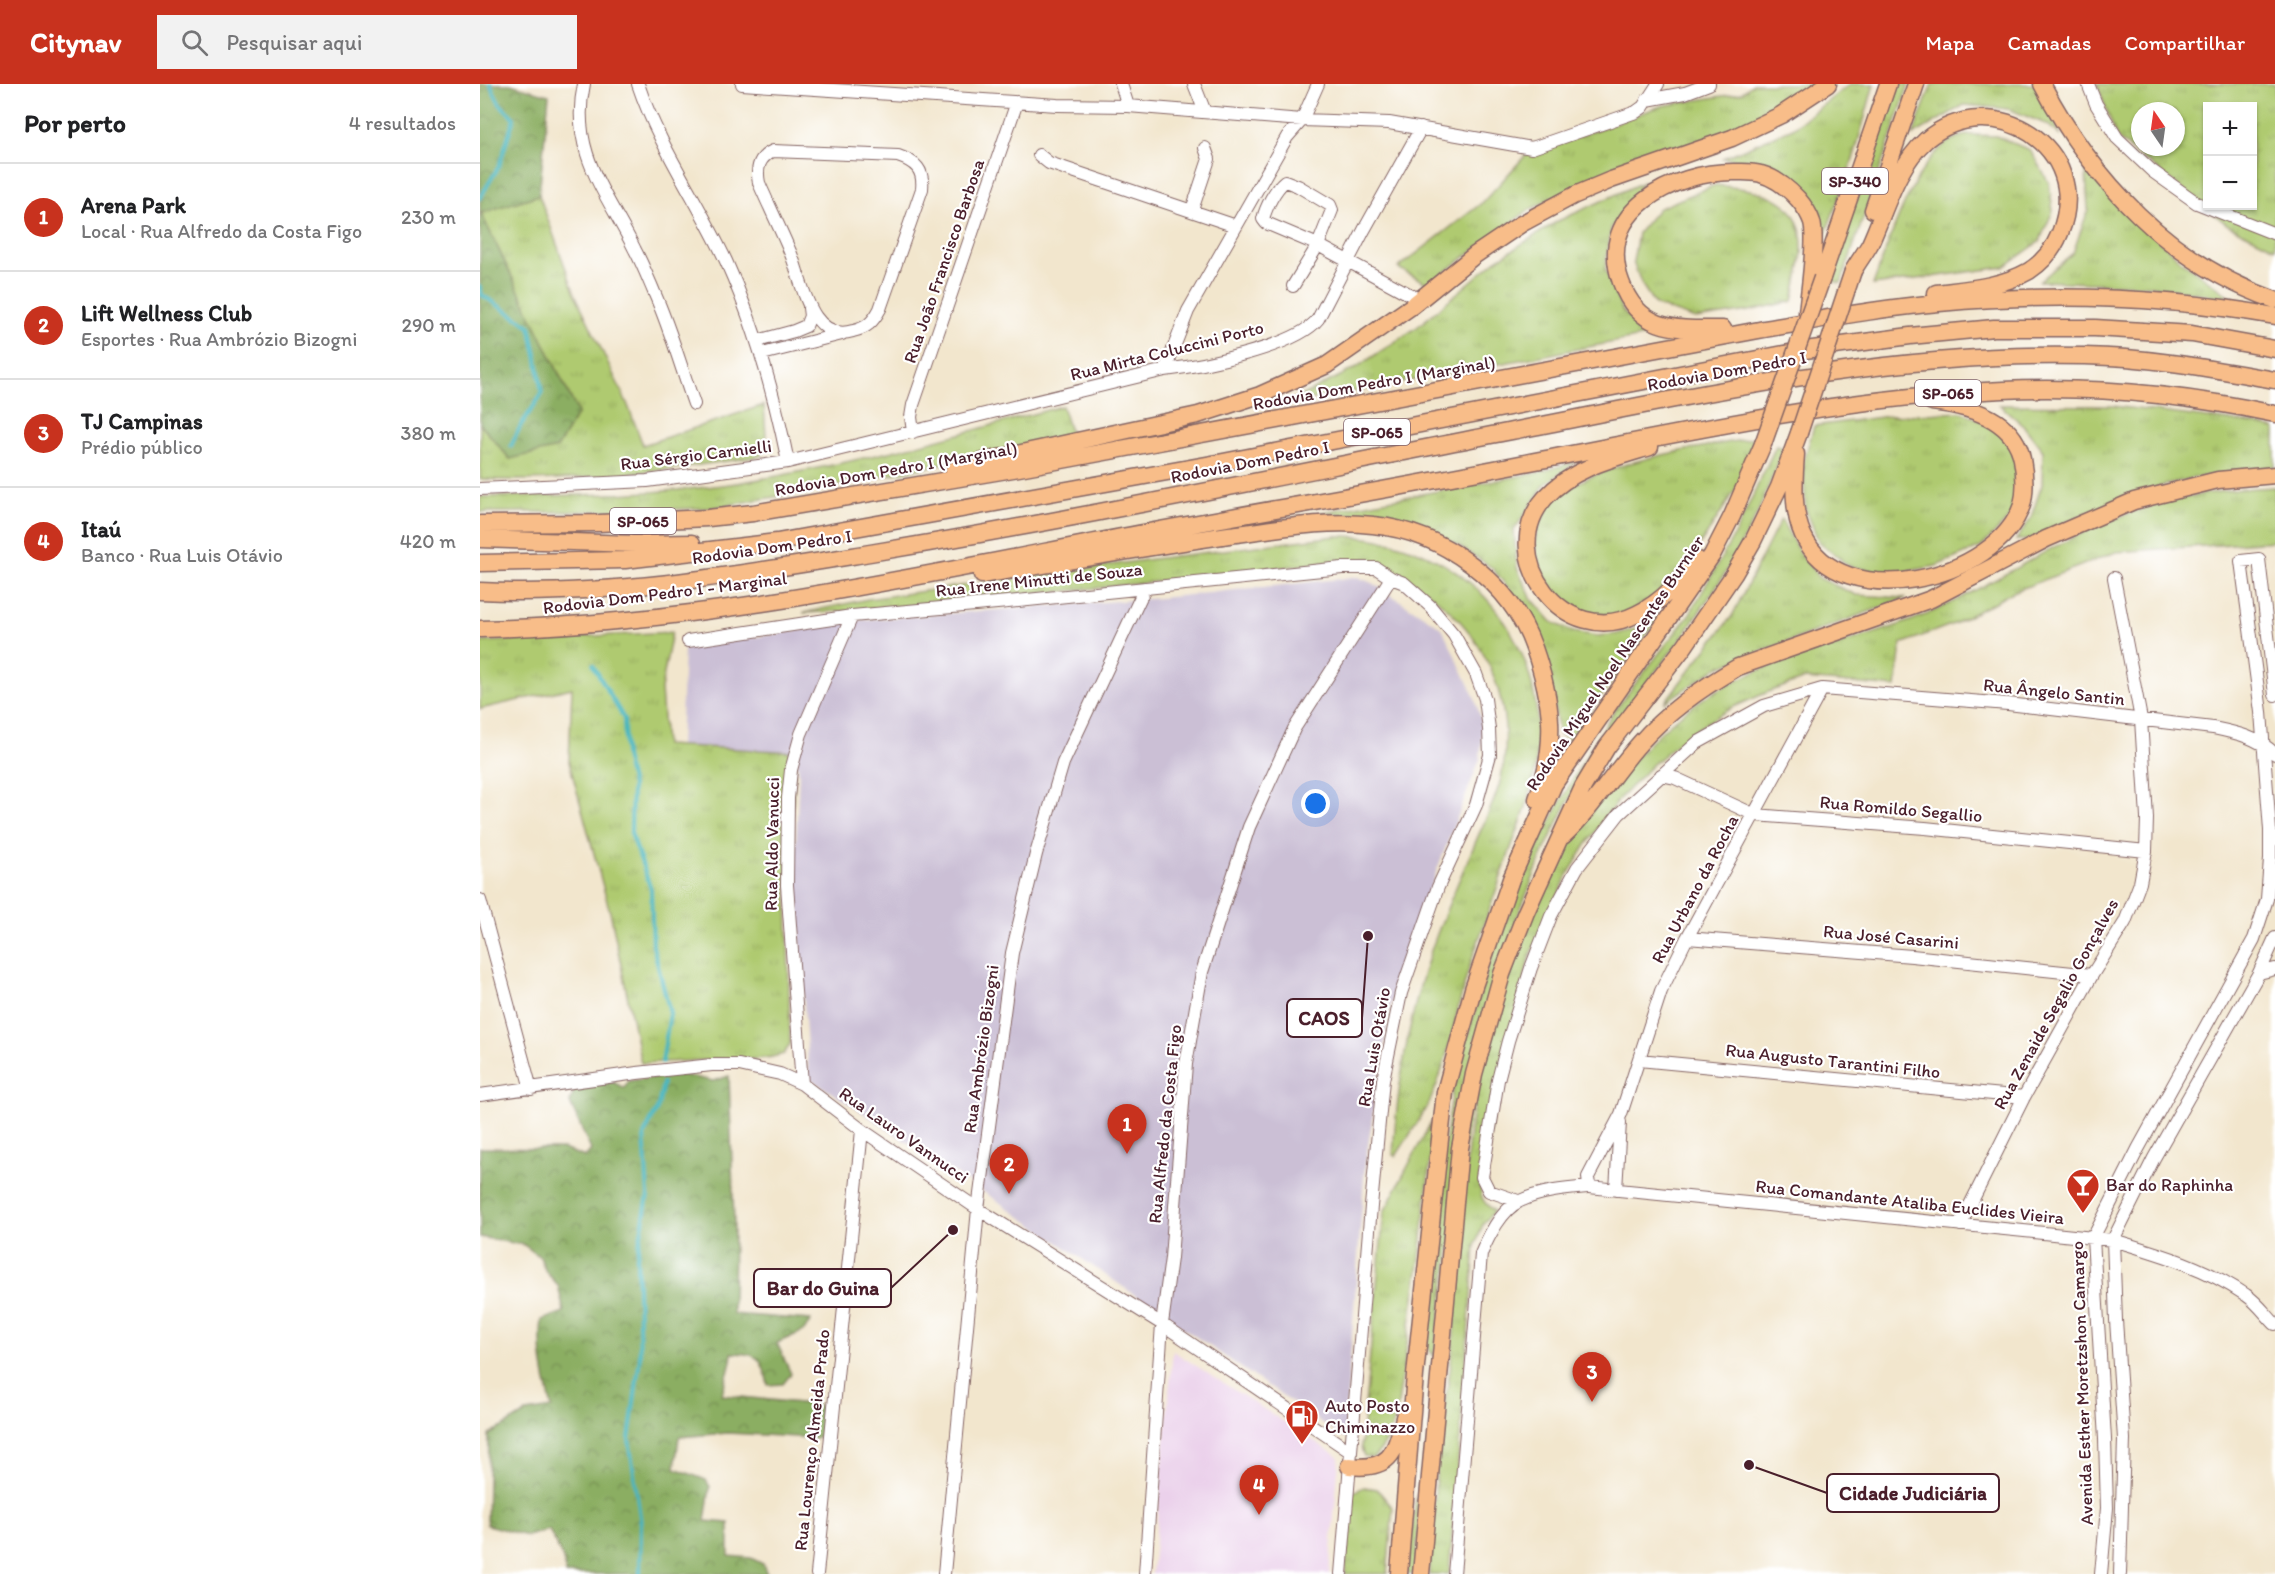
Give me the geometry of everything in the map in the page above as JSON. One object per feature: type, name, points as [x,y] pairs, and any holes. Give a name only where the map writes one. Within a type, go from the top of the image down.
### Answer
[{"type":"highway","points":[[899,488],[984,461],[1198,415],[1260,395],[1327,365],[1420,300],[1521,224],[1575,195],[1611,180],[1732,138],[1781,115],[1828,84]]},
{"type":"highway","name":"Rodovia Miguel Noel Nascentes Burnier","points":[[1399,1574],[1415,1375],[1445,1092],[1473,989],[1511,879],[1554,784],[1712,555],[1751,474],[1822,278],[1888,84]]},
{"type":"highway","name":"SP-340","points":[[1853,271],[1916,84]]},
{"type":"highway","points":[[2042,84],[2069,133],[2120,198],[2149,225],[2177,248],[2227,278],[2275,300]]},
{"type":"highway","points":[[1421,1574],[1460,1148],[1468,1100],[1502,974],[1556,843],[1583,787],[1607,747],[1683,647],[1734,574],[1753,541],[1779,487],[1853,271],[1869,246],[1903,170],[1925,141],[1942,128],[1979,118],[2012,122],[2030,131],[2047,145],[2065,178],[2067,198],[2064,224],[2056,243],[2045,258],[2030,270],[2008,280],[1980,287],[1909,296],[1865,312]]},
{"type":"highway","points":[[1759,330],[1671,328],[1651,321],[1635,308],[1625,293],[1617,271],[1616,252],[1619,233],[1641,202],[1674,183],[1718,172],[1760,174],[1779,182],[1806,210],[1812,223],[1813,242],[1807,317]]},
{"type":"highway","name":"Rodovia Dom Pedro I (Marginal)","points":[[480,524],[598,523],[708,518],[795,507],[1042,464],[1759,330],[1865,312],[1938,303],[2046,297],[2102,297],[2188,303],[2275,316]]},
{"type":"highway","name":"Rodovia Dom Pedro I","points":[[480,563],[625,560],[777,542],[1223,462],[1805,350],[1910,336],[1994,328],[2095,328],[2192,334],[2275,349]]},
{"type":"highway","name":"Rodovia Dom Pedro I","points":[[480,591],[558,591],[705,578],[979,535],[1802,376],[2000,356],[2089,356],[2204,367],[2275,380]]},
{"type":"highway","name":"SP-065","points":[[854,589],[1209,520],[1394,489],[1674,433],[1826,408],[1953,393],[2006,390],[2085,391],[2169,398],[2275,414]]},
{"type":"highway","name":"SP-065","points":[[1799,432],[1796,456],[1796,514],[1810,548],[1823,561],[1842,573],[1884,583],[1907,581],[1946,571],[1970,560],[1995,543],[2011,526],[2021,506],[2025,487],[2020,452],[2010,435],[1998,423],[1973,409],[1908,398]]},
{"type":"highway","points":[[1674,433],[1660,444],[1611,459],[1580,472],[1559,486],[1537,510],[1529,536],[1531,562],[1538,582],[1564,612],[1581,620],[1598,623],[1617,621],[1651,607],[1676,586],[1702,555],[1751,474]]},
{"type":"highway","points":[[1556,843],[1581,820],[1639,744],[1666,716],[1712,682],[1738,667],[1931,599],[2064,531],[2134,501],[2218,480],[2275,475]]},
{"type":"highway","points":[[854,589],[967,577],[1115,552],[1297,526],[1374,525],[1412,533],[1428,540],[1457,555],[1485,575],[1508,600],[1528,631],[1547,692],[1551,730],[1549,762],[1511,879]]},
{"type":"highway","points":[[480,539],[635,544],[777,542]]},
{"type":"highway","name":"Rodovia Dom Pedro I - Marginal","points":[[480,629],[553,628],[750,605],[854,589]]},
{"type":"highway","points":[[480,623],[553,628]]},
{"type":"highway","points":[[1350,1459],[1373,1468],[1385,1461],[1396,1447],[1415,1375]]},
{"type":"street","points":[[584,84],[579,122],[585,150],[598,184],[635,250],[656,295],[694,404]]},
{"type":"street","points":[[638,84],[656,132],[677,166],[726,261],[762,354],[788,462]]},
{"type":"street","points":[[742,84],[1017,102],[1128,106],[1302,120],[1389,123],[1537,147],[1636,112],[1658,84]]},
{"type":"street","points":[[1121,84],[1128,106]]},
{"type":"street","points":[[1194,84],[1205,112]]},
{"type":"street","points":[[1165,370],[1188,311],[1287,137],[1302,120],[1318,84]]},
{"type":"street","points":[[1647,100],[1685,93],[1709,84]]},
{"type":"street","points":[[2088,84],[2096,104],[2117,138],[2152,171],[2197,203],[2275,234]]},
{"type":"street","name":"Rua João Francisco Barbosa","points":[[913,432],[911,417],[913,405],[1017,102]]},
{"type":"street","name":"Rua Mirta Coluccini Porto","points":[[913,432],[1268,347],[1313,325],[1421,128]]},
{"type":"street","points":[[1192,210],[1209,159],[1205,148]]},
{"type":"street","points":[[757,341],[806,326],[810,316],[791,254],[759,183],[758,167],[761,160],[767,154],[781,151],[898,156],[914,163],[923,179],[922,189],[880,309],[873,321],[863,328],[762,354]]},
{"type":"street","points":[[1039,155],[1049,163],[1236,226]]},
{"type":"street","points":[[1293,286],[1317,245],[1332,210],[1330,205],[1285,181],[1265,210],[1263,219],[1266,223],[1317,245],[1420,300]]},
{"type":"street","points":[[809,307],[825,327],[842,334]]},
{"type":"street","name":"Rua Sérgio Carnielli","points":[[480,489],[647,481],[788,462],[913,432]]},
{"type":"street","name":"Avenida Esther Moretzshon Camargo","points":[[2101,1574],[2107,1508],[2093,1238],[2138,1149],[2254,939],[2267,899],[2270,859],[2261,712],[2241,561],[2259,559],[2275,694]]},
{"type":"street","name":"Rua Irene Minutti de Souza","points":[[688,641],[852,616],[1342,568],[1376,568],[1391,578]]},
{"type":"street","name":"Rua Alfredo da Costa Figo","points":[[1145,1574],[1162,1324],[1170,1258],[1186,1064],[1202,972],[1249,827],[1294,729],[1391,578]]},
{"type":"street","name":"Rua Luis Otávio","points":[[1341,1574],[1370,1209],[1383,1080],[1401,993],[1438,887],[1476,805],[1490,755],[1485,699],[1476,674],[1454,634],[1430,606],[1404,583],[1391,578]]},
{"type":"street","name":"Rua Zenaide Segalio Gonçalves","points":[[1960,1225],[2024,1097],[2092,975],[2125,922],[2140,883],[2146,851],[2147,818],[2141,719],[2114,578]]},
{"type":"street","name":"Rua Ambrózio Bizogni","points":[[944,1574],[978,1209],[1012,953],[1036,854],[1063,763],[1145,588]]},
{"type":"street","name":"Rua Aldo Vanucci","points":[[802,1084],[787,885],[790,770],[801,734],[852,616]]},
{"type":"street","points":[[1454,1574],[1481,1254],[1490,1233],[1518,1201],[1489,1191],[1482,1177],[1498,1080],[1531,968],[1551,916],[1577,868],[1619,814],[1697,743],[1764,706],[1822,689]]},
{"type":"street","name":"Rua Ângelo Santin","points":[[1822,689],[2008,704],[2213,728],[2241,734],[2262,743],[2275,754]]},
{"type":"street","name":"Rua Urbano da Rocha","points":[[1589,1187],[1588,1177],[1621,1114],[1661,990],[1822,689]]},
{"type":"street","name":"Rua Romildo Segallio","points":[[1661,775],[1675,778],[1755,815],[1925,828],[2146,851]]},
{"type":"street","points":[[480,900],[483,925],[531,1089]]},
{"type":"street","name":"Rua José Casarini","points":[[1687,938],[1912,956],[2092,975]]},
{"type":"street","name":"Avenida Esther Moretzshon Camargo","points":[[2120,1574],[2124,1439],[2116,1320],[2114,1240],[2154,1158],[2259,973],[2275,938]]},
{"type":"street","points":[[2259,973],[2275,969]]},
{"type":"street","name":"Rua Augusto Tarantini Filho","points":[[1639,1060],[2024,1097]]},
{"type":"street","name":"Rua Lauro Vannucci","points":[[480,1095],[637,1072],[712,1065],[739,1065],[780,1074],[802,1084],[862,1130],[978,1209],[1162,1324],[1350,1459]]},
{"type":"street","name":"Rua Urbano da Rocha","points":[[1616,1190],[1621,1114]]},
{"type":"street","name":"Rua Lourenço Almeida Prado","points":[[817,1574],[862,1130]]},
{"type":"street","name":"Rua Comandante Ataliba Euclides Vieira","points":[[1518,1201],[1560,1190],[1589,1187],[2114,1240],[2181,1261],[2218,1278],[2248,1296],[2275,1324]]},
{"type":"shaded area","points":[[1358,577],[1374,584],[1442,628],[1474,696],[1483,726],[1480,759],[1436,872],[1390,1008],[1365,1164],[1344,1438],[996,1200],[809,1078],[795,868],[799,773],[796,752],[680,746],[684,649],[860,620],[1161,598]]},
{"type":"shaded area","points":[[1173,1351],[1339,1457],[1329,1574],[1152,1574]]},
{"type":"green space","points":[[480,84],[510,84],[549,95],[539,195],[481,213],[578,413],[557,448],[510,459],[480,424]]},
{"type":"green space","points":[[1753,84],[1821,84],[1748,125],[1607,171],[1529,210],[1428,284],[1398,268],[1483,202],[1525,156],[1661,106],[1741,93]]},
{"type":"green space","points":[[1850,84],[1874,84],[1854,156],[1824,238],[1807,193],[1771,165],[1723,158],[1793,128]]},
{"type":"green space","points":[[1898,84],[1909,84],[1841,283],[1827,280]]},
{"type":"green space","points":[[1932,84],[2037,84],[2061,136],[2048,125],[2009,109],[1964,105],[1913,135]]},
{"type":"green space","points":[[2097,84],[2275,84],[2275,248],[2228,225],[2209,210],[2257,210],[2257,102],[2203,102],[2203,205],[2140,156],[2185,156],[2185,102],[2131,102],[2131,149],[2117,138]]},
{"type":"green space","points":[[1996,136],[2030,150],[2049,183],[2053,211],[2039,242],[2004,267],[1873,285],[1895,225],[1917,179],[1930,160],[1944,145],[1959,137]]},
{"type":"green space","points":[[2086,172],[2181,261],[2232,298],[2145,285],[2040,281],[2073,253],[2088,210]]},
{"type":"green space","points":[[1643,182],[1611,228],[1605,269],[1622,310],[1646,336],[1283,405],[1354,369],[1416,328],[1495,261],[1558,221]]},
{"type":"green space","points":[[1715,185],[1762,193],[1787,207],[1795,217],[1801,232],[1802,250],[1793,301],[1749,311],[1695,319],[1655,305],[1642,285],[1633,262],[1638,233],[1659,208]]},
{"type":"green space","points":[[539,195],[575,294],[627,403],[643,445],[764,405],[766,436],[761,456],[586,478],[480,479],[480,424],[510,459],[578,413],[480,212]]},
{"type":"green space","points":[[2000,405],[2113,406],[2255,424],[2275,429],[2275,467],[2193,478],[2134,493],[2029,540],[2016,540],[2030,520],[2042,485],[2043,451],[2023,425]]},
{"type":"green space","points":[[1062,406],[1072,437],[822,489],[710,508],[480,512],[480,497],[668,491],[772,477],[898,450]]},
{"type":"green space","points":[[1962,412],[1995,427],[2013,446],[2021,484],[2012,515],[1981,547],[1936,566],[1891,574],[1849,566],[1819,542],[1806,510],[1803,464],[1814,426],[1889,416]]},
{"type":"green space","points":[[1754,438],[1736,490],[1687,563],[1657,594],[1640,606],[1622,614],[1602,617],[1587,614],[1570,606],[1550,589],[1544,580],[1535,543],[1544,515],[1552,501],[1562,492],[1605,471],[1629,463]]},
{"type":"green space","points":[[1776,446],[1784,448],[1757,514],[1726,572],[1681,639],[1624,711],[1575,787],[1543,853],[1517,918],[1482,1026],[1434,1356],[1427,1347],[1443,1155],[1455,1077],[1491,958],[1543,835],[1577,771],[1614,711],[1689,615],[1737,530]]},
{"type":"green space","points":[[1578,461],[1545,484],[1514,530],[1517,568],[1532,599],[1552,622],[1573,632],[1597,636],[1639,628],[1662,613],[1569,740],[1559,734],[1547,664],[1520,602],[1491,567],[1459,546],[1421,526],[1362,516],[1318,513],[1536,473]]},
{"type":"green space","points":[[2275,487],[2275,541],[2116,552],[2013,592],[1956,623],[1901,644],[1896,687],[1805,679],[1768,692],[1731,708],[1690,733],[1653,764],[1620,798],[1568,874],[1529,958],[1480,1172],[1480,1190],[1483,1199],[1494,1211],[1483,1224],[1475,1246],[1449,1574],[1429,1574],[1439,1441],[1454,1332],[1465,1175],[1477,1087],[1504,989],[1547,881],[1571,839],[1603,795],[1640,753],[1678,717],[1725,686],[1754,672],[1903,624],[1932,612],[2062,543],[2127,514],[2168,501],[2210,493]]},
{"type":"green space","points":[[1781,519],[1799,552],[1819,578],[1856,595],[1906,598],[1718,667],[1664,703],[1732,616]]},
{"type":"green space","points":[[1336,536],[1383,541],[1426,555],[1463,577],[1493,606],[1516,642],[1531,682],[1538,727],[1530,794],[1472,959],[1439,1078],[1425,1110],[1396,1156],[1393,1155],[1400,1082],[1420,987],[1444,916],[1496,794],[1505,755],[1503,710],[1490,667],[1466,629],[1438,600],[1413,582],[1386,569],[1355,562],[1338,561],[1107,587],[864,610],[803,613],[868,599]]},
{"type":"green space","points":[[672,632],[661,689],[665,745],[796,752],[787,885],[790,1044],[784,1054],[777,1056],[757,1059],[641,1063],[611,916],[569,762],[572,688],[480,709],[480,642]]},
{"type":"green space","points":[[678,1074],[713,1081],[729,1076],[734,1222],[733,1314],[811,1320],[804,1331],[777,1343],[791,1374],[783,1384],[768,1385],[762,1363],[754,1356],[732,1353],[722,1395],[819,1405],[824,1420],[825,1435],[814,1438],[728,1433],[679,1437],[675,1468],[706,1480],[710,1487],[705,1521],[729,1523],[729,1556],[751,1558],[763,1564],[767,1574],[566,1574],[563,1559],[549,1530],[527,1536],[487,1525],[489,1435],[527,1412],[552,1408],[542,1353],[542,1320],[564,1312],[558,1285],[546,1272],[540,1257],[524,1245],[480,1237],[480,1148],[563,1149],[585,1157],[591,1150],[570,1103],[575,1087],[613,1082],[624,1088],[629,1081]]},
{"type":"green space","points":[[1430,1124],[1431,1152],[1420,1257],[1397,1410],[1386,1442],[1373,1458],[1364,1456],[1361,1447],[1384,1212]]},
{"type":"green space","points":[[1364,1487],[1377,1489],[1393,1508],[1387,1574],[1345,1574],[1353,1492]]},
{"type":"green space","points":[[1416,1498],[1420,1507],[1415,1574],[1407,1574]]},
{"type":"waterway","points":[[480,198],[499,166],[514,118],[500,104],[490,84]]},
{"type":"waterway","points":[[480,287],[482,295],[530,326],[537,360],[542,394],[521,425],[511,446]]},
{"type":"waterway","points":[[593,665],[624,719],[625,756],[632,786],[631,833],[651,889],[653,946],[670,1013],[662,1062]]},
{"type":"waterway","points":[[640,1574],[641,1524],[629,1439],[640,1357],[637,1256],[648,1195],[644,1135],[658,1107],[663,1083]]},
{"type":"place","name":"CAOS","points":[[1368,936]]},
{"type":"place","name":"Arena Park","points":[[1127,1154]]},
{"type":"place","name":"Lift Wellness Club","points":[[1009,1194]]},
{"type":"place","name":"Bar do Raphinha","points":[[2083,1214]]},
{"type":"place","name":"Bar do Guina","points":[[953,1230]]},
{"type":"place","name":"TJ Campinas","points":[[1592,1402]]},
{"type":"place","name":"Auto Posto Chiminazzo","points":[[1302,1445]]},
{"type":"place","name":"Cidade Judiciária","points":[[1749,1465]]},
{"type":"place","name":"Itaú","points":[[1259,1515]]}]
